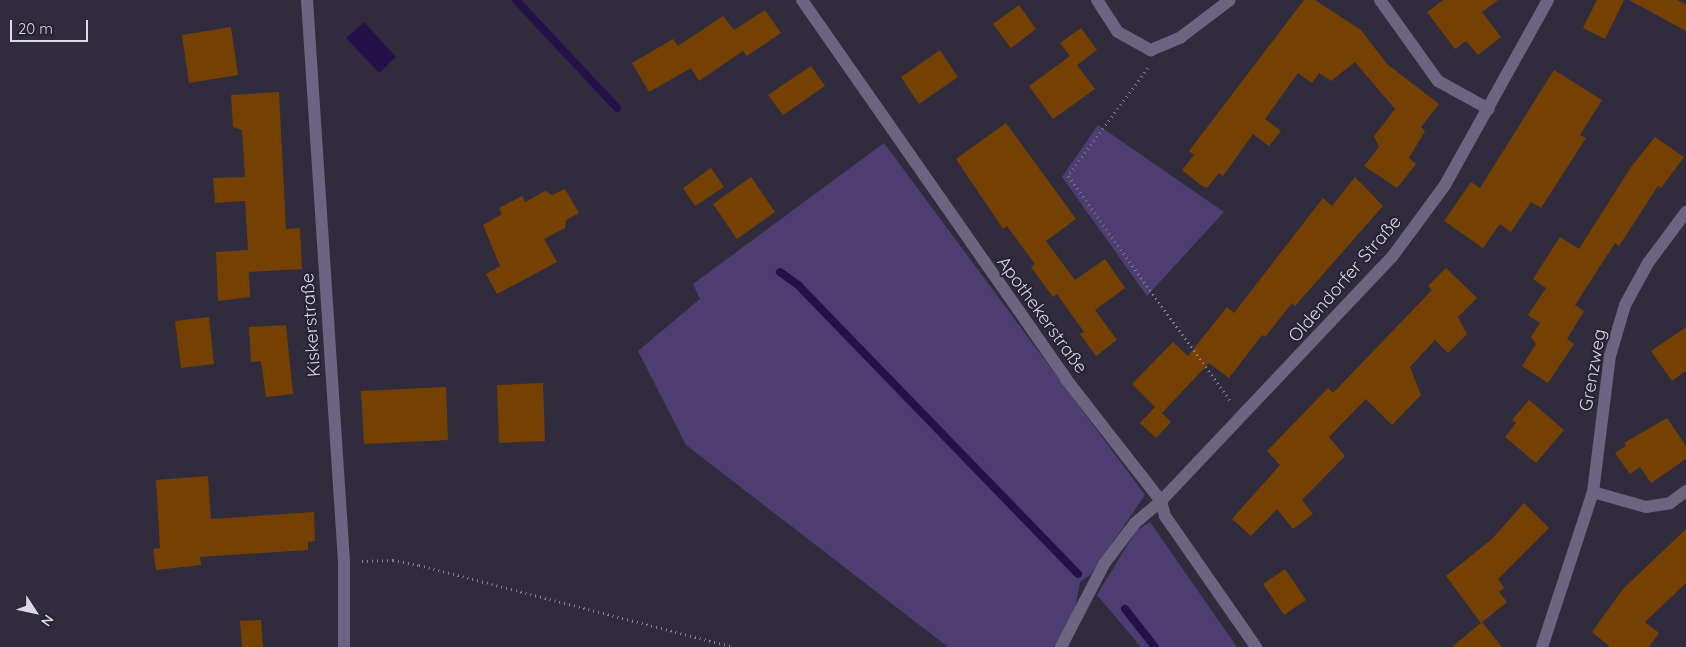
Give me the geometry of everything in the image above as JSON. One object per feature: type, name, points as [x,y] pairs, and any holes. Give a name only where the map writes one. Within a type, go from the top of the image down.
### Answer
[{"type":"street","name":"Kiskerstraße","points":[[307,0],[344,562],[344,647]]},
{"type":"street","name":"Apothekerstraße","points":[[802,0],[1055,363],[1161,501],[1165,516],[1256,647]]},
{"type":"street","points":[[1097,0],[1118,32],[1152,50],[1181,37],[1230,0]]},
{"type":"street","points":[[1380,0],[1438,81],[1489,109]]},
{"type":"street","name":"Oldendorfer Straße","points":[[1061,647],[1104,564],[1135,523],[1161,501],[1243,419],[1392,257],[1445,185],[1548,0]]},
{"type":"street","name":"Grenzweg","points":[[1542,647],[1593,492],[1610,356],[1625,305],[1648,263],[1686,212]]},
{"type":"street","points":[[1593,492],[1646,507],[1670,503],[1686,490]]},
{"type":"path","points":[[1152,50],[1148,68],[1068,176],[1243,419]]},
{"type":"path","points":[[344,562],[393,560],[419,565],[733,647]]},
{"type":"shaded area","points":[[364,22],[396,57],[379,73],[346,38]]},
{"type":"shaded area","points":[[1098,125],[1224,212],[1147,296],[1062,177]]},
{"type":"shaded area","points":[[884,143],[1145,495],[1090,575],[1080,582],[1075,608],[1054,647],[948,647],[686,445],[638,351],[700,299],[693,284]]},
{"type":"shaded area","points":[[1150,522],[1237,647],[1141,647],[1097,595],[1136,531]]},
{"type":"building","points":[[1304,0],[1315,0],[1361,30],[1387,64],[1439,104],[1421,127],[1425,131],[1409,158],[1416,164],[1397,188],[1364,166],[1379,147],[1374,136],[1395,109],[1355,62],[1331,81],[1319,73],[1312,83],[1298,73],[1265,119],[1281,131],[1269,146],[1253,134],[1223,176],[1219,173],[1207,188],[1202,186],[1182,170],[1194,155],[1189,151]]},
{"type":"building","points":[[1443,0],[1498,0],[1482,12],[1501,37],[1478,55],[1466,41],[1455,49],[1427,12]]},
{"type":"building","points":[[1597,0],[1624,0],[1605,39],[1583,28]]},
{"type":"building","points":[[1629,0],[1677,0],[1686,4],[1686,31]]},
{"type":"building","points":[[1019,5],[1036,29],[1011,48],[993,24]]},
{"type":"building","points":[[765,10],[781,33],[747,56],[743,51],[699,81],[691,68],[649,92],[632,63],[673,39],[678,46],[723,16],[734,30]]},
{"type":"building","points":[[231,27],[238,75],[189,83],[182,35]]},
{"type":"building","points":[[1081,28],[1097,50],[1077,65],[1095,89],[1053,119],[1029,86],[1070,56],[1060,43]]},
{"type":"building","points":[[940,50],[958,77],[919,104],[901,77]]},
{"type":"building","points":[[811,66],[825,86],[783,115],[768,95]]},
{"type":"building","points":[[1554,70],[1602,100],[1580,135],[1586,138],[1541,208],[1531,202],[1511,232],[1500,224],[1483,248],[1444,221],[1471,182],[1480,188]]},
{"type":"building","points":[[279,92],[286,229],[300,228],[302,269],[249,272],[250,297],[218,301],[216,252],[248,250],[245,201],[215,203],[213,178],[245,177],[242,130],[233,127],[231,95]]},
{"type":"building","points":[[1006,123],[1076,219],[1046,241],[1075,280],[1105,259],[1125,288],[1095,310],[1117,340],[1096,356],[1080,334],[1084,332],[1057,294],[1053,297],[1031,267],[1035,264],[1007,226],[1003,229],[956,159]]},
{"type":"building","points":[[1655,137],[1684,157],[1661,188],[1658,186],[1619,246],[1615,243],[1575,305],[1584,311],[1567,339],[1574,344],[1548,383],[1522,366],[1536,344],[1531,337],[1540,323],[1528,315],[1546,288],[1533,279],[1560,237],[1579,249],[1631,167]]},
{"type":"building","points":[[711,168],[724,187],[695,206],[683,188]]},
{"type":"building","points":[[751,177],[775,212],[737,239],[713,204]]},
{"type":"building","points":[[1355,177],[1383,206],[1295,306],[1292,303],[1265,337],[1262,335],[1229,378],[1209,363],[1162,413],[1171,422],[1156,438],[1140,423],[1155,407],[1132,384],[1173,342],[1188,356],[1227,307],[1234,313],[1323,198],[1332,206]]},
{"type":"building","points":[[565,189],[579,213],[566,220],[565,228],[544,239],[557,262],[497,294],[486,274],[500,266],[483,225],[502,214],[499,208],[522,196],[525,202],[545,191],[552,195]]},
{"type":"building","points":[[1446,268],[1477,298],[1458,317],[1467,334],[1448,353],[1435,340],[1410,367],[1421,395],[1392,425],[1366,399],[1329,437],[1345,456],[1302,500],[1313,514],[1293,529],[1277,509],[1251,536],[1232,519],[1280,465],[1267,451],[1328,388],[1333,393],[1432,290],[1428,286]]},
{"type":"building","points":[[209,317],[214,364],[181,368],[175,321]]},
{"type":"building","points":[[286,325],[293,394],[266,397],[261,361],[251,362],[249,327]]},
{"type":"building","points":[[1686,327],[1686,371],[1672,381],[1651,351]]},
{"type":"building","points":[[543,383],[545,441],[499,443],[497,385]]},
{"type":"building","points":[[446,387],[448,440],[364,444],[361,391]]},
{"type":"building","points":[[1529,400],[1564,430],[1536,463],[1505,437],[1516,423],[1512,420]]},
{"type":"building","points":[[1667,418],[1686,446],[1686,459],[1651,483],[1640,467],[1630,474],[1615,453],[1626,446],[1624,443]]},
{"type":"building","points":[[208,476],[211,519],[314,512],[315,541],[308,542],[308,550],[200,557],[201,565],[156,570],[153,549],[160,548],[156,480]]},
{"type":"building","points":[[1524,503],[1549,528],[1498,579],[1504,588],[1499,592],[1507,602],[1481,623],[1446,576],[1492,539]]},
{"type":"building","points":[[1686,529],[1686,583],[1645,622],[1659,633],[1649,647],[1610,647],[1592,632],[1623,589]]},
{"type":"building","points":[[1285,569],[1306,600],[1284,615],[1263,584]]},
{"type":"building","points":[[261,620],[263,647],[242,647],[240,621]]},
{"type":"building","points":[[1482,622],[1502,647],[1452,647]]},
{"type":"waterway","points":[[516,0],[617,108]]},
{"type":"waterway","points":[[780,272],[799,286],[1078,574]]},
{"type":"waterway","points":[[1125,609],[1155,647]]}]
